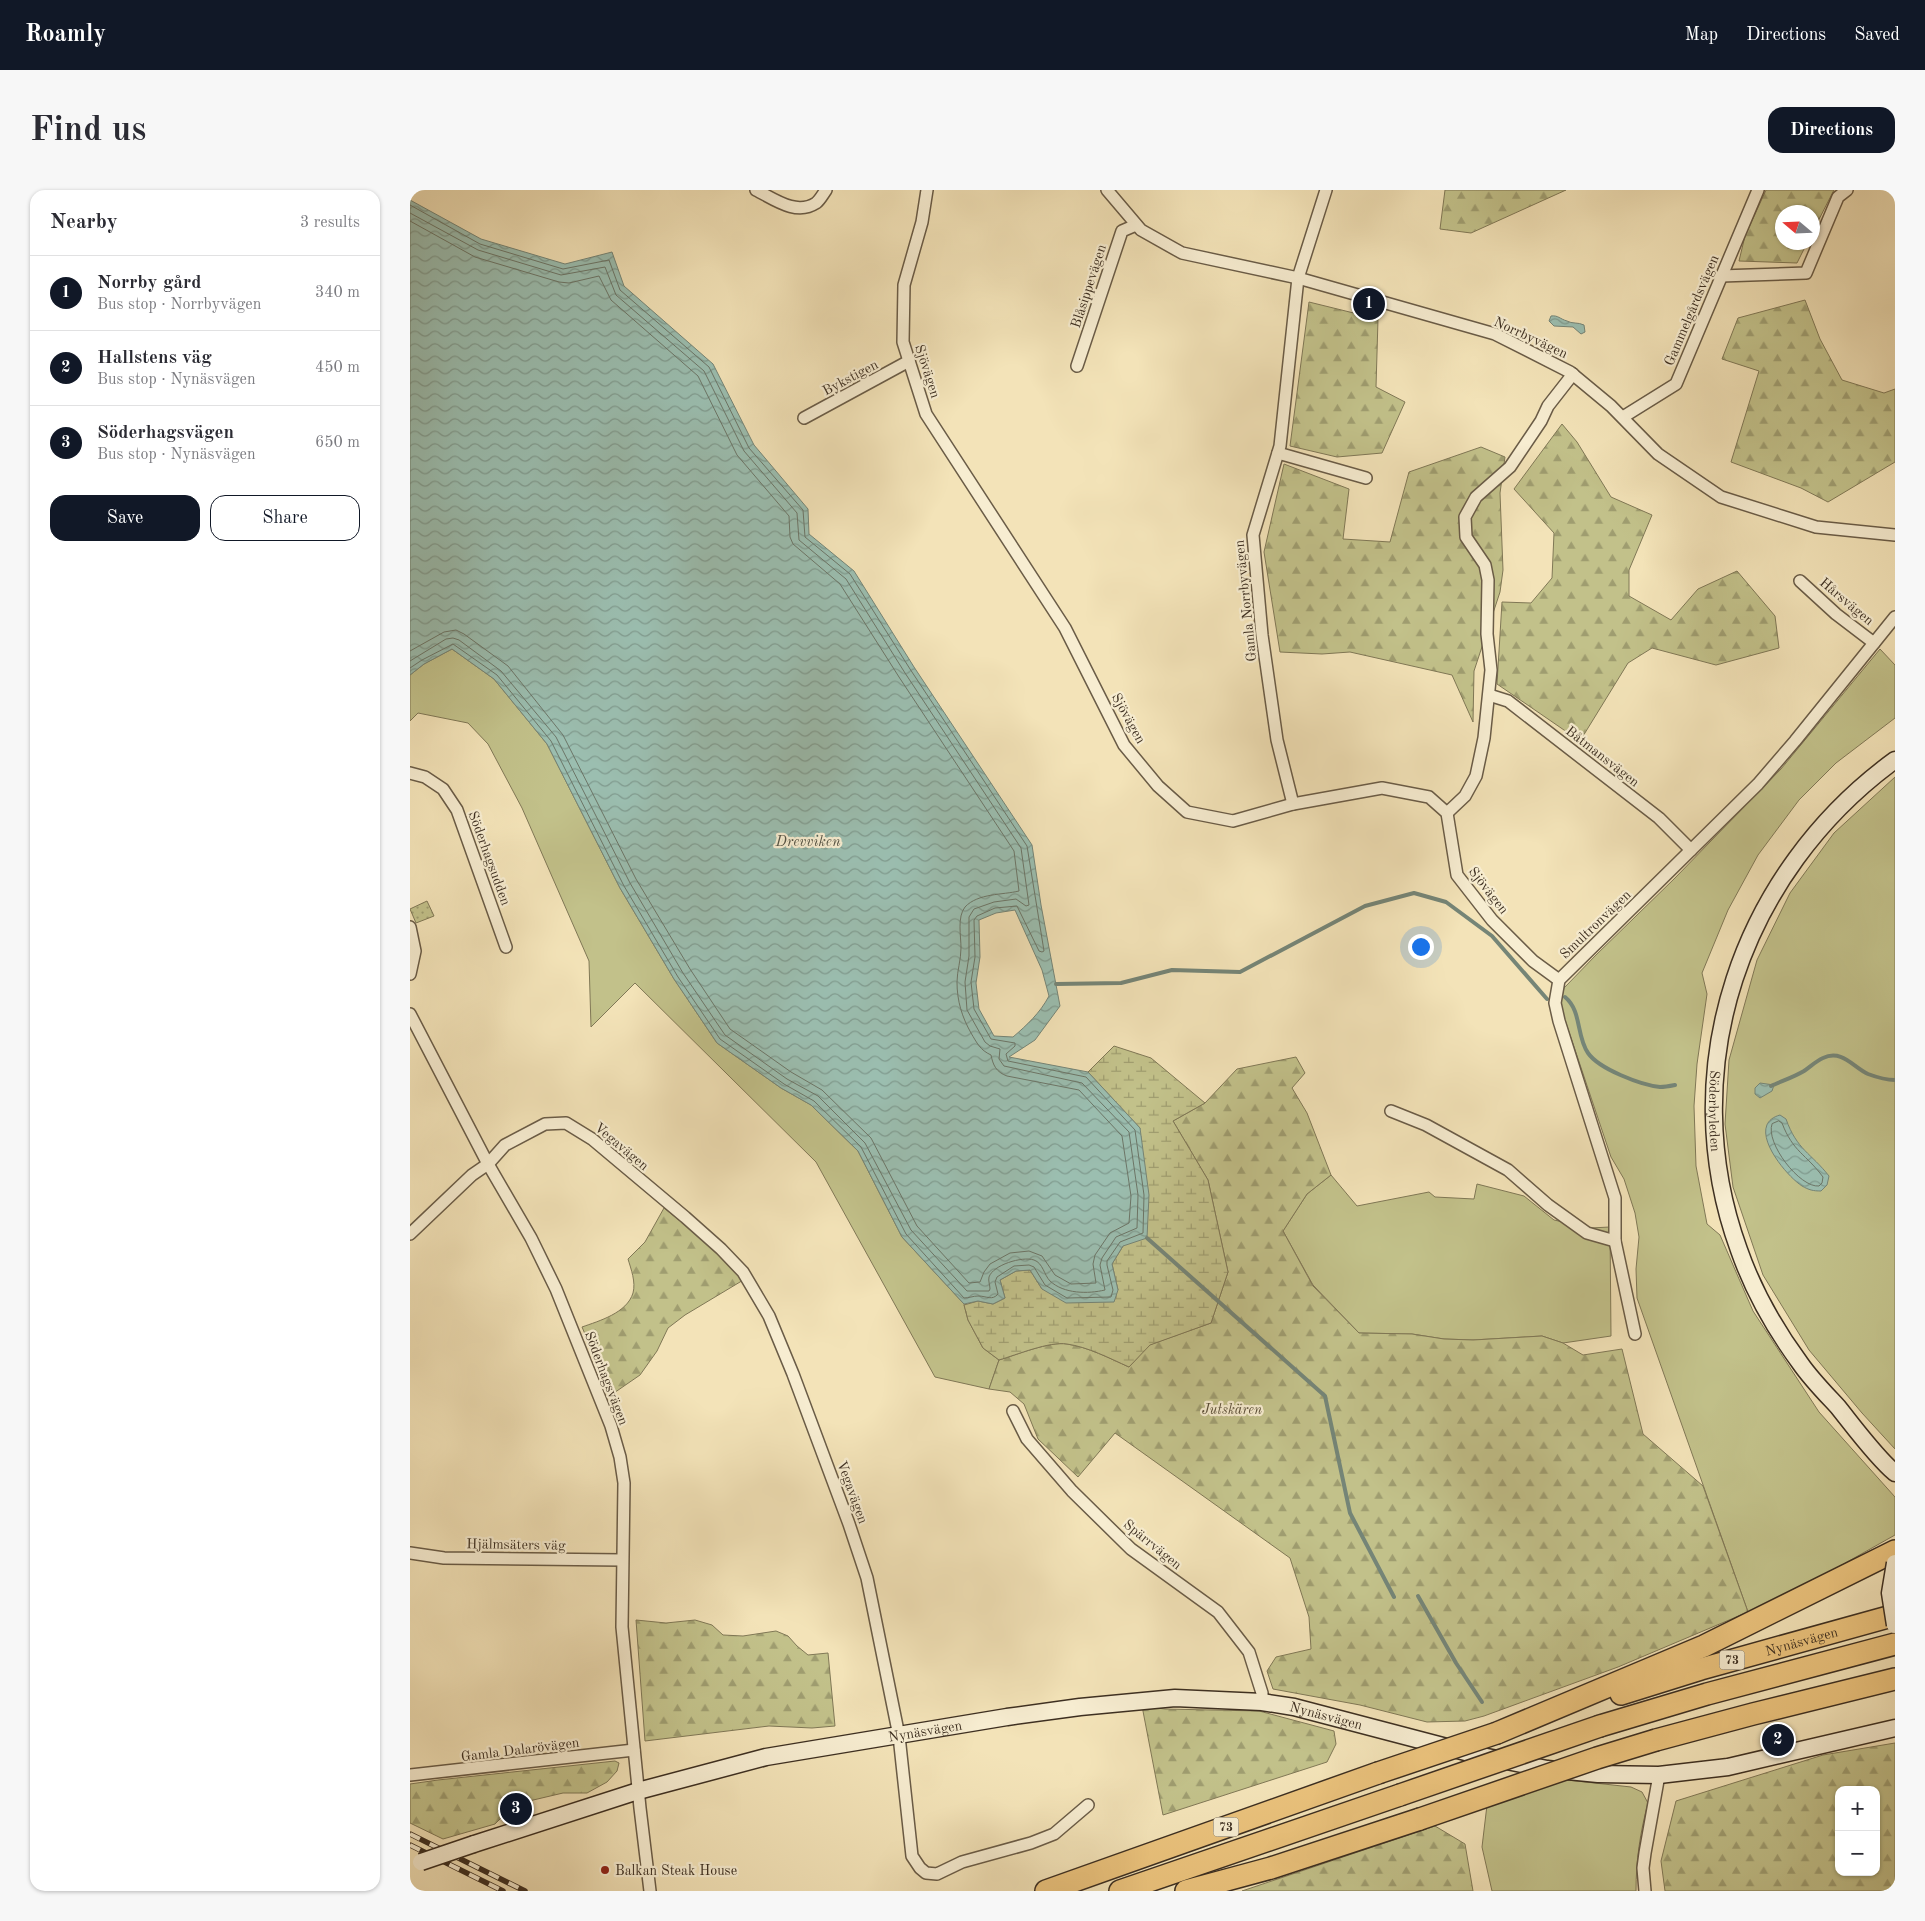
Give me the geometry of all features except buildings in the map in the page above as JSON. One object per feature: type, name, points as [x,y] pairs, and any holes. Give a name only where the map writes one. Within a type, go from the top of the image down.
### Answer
[{"type":"highway","points":[[1568,1707],[1704,1646],[1895,1551]]},
{"type":"highway","name":"Nynäsvägen","points":[[1046,1891],[1378,1772],[1497,1733],[1568,1707],[1895,1615]]},
{"type":"highway","name":"Nynäsvägen","points":[[1120,1891],[1600,1726],[1717,1691],[1895,1644]]},
{"type":"highway","points":[[1186,1891],[1271,1868],[1597,1758],[1656,1740],[1895,1679]]},
{"type":"street","points":[[756,190],[780,203],[798,209],[817,203],[826,190]]},
{"type":"street","name":"Sjövägen","points":[[927,190],[922,222],[904,285],[903,342],[926,414],[1065,628],[1124,745],[1158,786],[1187,812],[1233,821],[1293,804],[1382,788],[1429,797],[1447,813],[1457,875],[1492,920],[1533,961],[1559,980]]},
{"type":"street","name":"Norrbyvägen","points":[[1108,190],[1141,230],[1182,253],[1298,278],[1495,334],[1572,374],[1612,406],[1658,454],[1721,497],[1816,527],[1895,535]]},
{"type":"street","name":"Gamla Norrbyvägen","points":[[1293,804],[1277,740],[1262,634],[1253,535],[1280,446],[1298,278],[1326,190]]},
{"type":"street","name":"Gammelgårdsvägen","points":[[1623,417],[1676,384],[1758,190]]},
{"type":"street","points":[[1721,276],[1806,273],[1838,196],[1847,190]]},
{"type":"street","name":"Blåsippevägen","points":[[1077,366],[1122,231],[1136,225]]},
{"type":"street","name":"Bykstigen","points":[[804,418],[909,361]]},
{"type":"street","points":[[1447,813],[1465,796],[1476,776],[1484,738],[1491,670],[1487,634],[1488,580],[1485,565],[1466,537],[1465,516],[1476,497],[1510,467],[1541,421],[1548,406],[1572,374]]},
{"type":"street","points":[[1278,453],[1366,478]]},
{"type":"street","name":"Hårsvägen","points":[[1800,581],[1836,614],[1874,643]]},
{"type":"street","name":"Smultronvägen","points":[[1635,1334],[1615,1241],[1615,1198],[1559,1021],[1555,1003],[1559,980],[1758,784],[1895,617]]},
{"type":"street","name":"Båtmansvägen","points":[[1489,695],[1508,701],[1658,818],[1691,850]]},
{"type":"street","name":"Söderbyleden","points":[[1894,1473],[1800,1364],[1760,1296],[1739,1251],[1717,1168],[1714,1103],[1720,1040],[1733,988],[1756,922],[1792,863],[1810,839],[1855,792],[1895,760]]},
{"type":"street","name":"Söderhagsudden","points":[[410,773],[425,777],[443,789],[457,810],[506,947]]},
{"type":"street","points":[[410,927],[415,951],[410,974]]},
{"type":"street","name":"Söderhagsvägen","points":[[410,1014],[488,1164],[532,1238],[556,1289],[611,1426],[620,1457],[624,1483],[622,1627],[650,1891]]},
{"type":"street","points":[[1391,1112],[1426,1125],[1508,1170],[1548,1205],[1587,1233],[1615,1241]]},
{"type":"street","name":"Vegavägen","points":[[410,1234],[472,1175],[488,1164],[505,1145],[545,1124],[566,1123],[592,1140],[685,1216],[721,1249],[743,1272],[754,1287],[772,1324],[796,1382],[849,1524],[867,1578],[899,1736],[912,1856],[920,1868],[926,1873],[937,1874],[962,1862],[1039,1840],[1054,1834],[1088,1805]]},
{"type":"street","name":"Spärrvägen","points":[[1013,1412],[1028,1439],[1040,1454],[1072,1491],[1131,1549],[1218,1612],[1249,1652],[1262,1692],[1262,1702]]},
{"type":"street","name":"Hjälmsäters väg","points":[[410,1553],[444,1558],[622,1560]]},
{"type":"street","points":[[1895,1564],[1890,1593],[1895,1625]]},
{"type":"street","name":"Nynäsvägen","points":[[415,1863],[638,1790],[766,1757],[1080,1706],[1175,1698],[1214,1698],[1262,1702],[1294,1707],[1477,1756],[1539,1768],[1598,1774],[1659,1775],[1728,1767],[1895,1728]]},
{"type":"street","name":"Gamla Dalarövägen","points":[[410,1775],[634,1750]]},
{"type":"street","points":[[1645,1891],[1643,1868],[1659,1775]]},
{"type":"green space","points":[[1445,190],[1566,190],[1471,233],[1440,229]]},
{"type":"green space","points":[[1766,190],[1834,190],[1820,217],[1820,205],[1775,205],[1775,250],[1804,250],[1797,263],[1739,261],[1745,236]]},
{"type":"green space","points":[[1805,300],[1820,339],[1842,380],[1884,393],[1895,389],[1895,462],[1828,502],[1801,488],[1731,462],[1759,371],[1722,359],[1738,318]]},
{"type":"green space","points":[[1309,302],[1378,319],[1376,387],[1405,402],[1382,453],[1337,457],[1290,446]]},
{"type":"green space","points":[[1562,424],[1577,442],[1611,497],[1652,515],[1629,570],[1629,596],[1671,620],[1698,589],[1737,571],[1775,616],[1779,648],[1716,665],[1652,648],[1628,663],[1580,741],[1497,684],[1502,602],[1531,603],[1552,578],[1554,533],[1514,489]]},
{"type":"green space","points":[[1481,447],[1505,457],[1500,493],[1503,570],[1500,592],[1474,671],[1473,722],[1452,675],[1350,652],[1322,654],[1280,652],[1264,552],[1284,464],[1349,489],[1343,539],[1390,542],[1409,472]]},
{"type":"green space","points":[[452,649],[494,679],[547,744],[620,888],[674,979],[717,1043],[781,1088],[811,1105],[858,1151],[902,1237],[964,1304],[968,1320],[983,1348],[999,1360],[989,1389],[935,1377],[816,1162],[635,983],[591,1027],[589,961],[522,808],[488,744],[468,723],[418,713],[410,721],[410,675],[424,664]]},
{"type":"green space","points":[[1880,649],[1895,665],[1895,718],[1836,763],[1799,800],[1758,855],[1728,910],[1702,973],[1707,994],[1697,1064],[1694,1106],[1696,1166],[1707,1224],[1720,1235],[1753,1311],[1819,1412],[1895,1497],[1895,1535],[1824,1575],[1748,1612],[1637,1298],[1636,1269],[1639,1237],[1635,1213],[1624,1179],[1611,1157],[1560,1005],[1564,988],[1781,769]]},
{"type":"green space","points":[[1895,777],[1895,1449],[1809,1350],[1763,1275],[1733,1187],[1725,1124],[1729,1060],[1757,960],[1790,893],[1834,833]]},
{"type":"green space","points":[[427,901],[434,916],[416,923],[410,909]]},
{"type":"green space","points":[[1114,1046],[1151,1058],[1205,1103],[1173,1121],[1208,1180],[1228,1272],[1211,1323],[1150,1345],[1129,1367],[1091,1350],[1067,1344],[1042,1346],[999,1360],[983,1348],[968,1320],[964,1305],[978,1301],[993,1304],[1005,1298],[1000,1280],[1016,1271],[1030,1270],[1042,1289],[1118,1290],[1112,1264],[1123,1246],[1140,1128],[1088,1072]]},
{"type":"green space","name":"Jutskären","points":[[1296,1057],[1305,1073],[1292,1088],[1307,1113],[1331,1175],[1307,1194],[1283,1231],[1313,1286],[1359,1333],[1412,1334],[1444,1339],[1473,1340],[1542,1336],[1563,1343],[1583,1355],[1622,1349],[1643,1434],[1703,1486],[1748,1612],[1618,1667],[1484,1716],[1465,1721],[1427,1722],[1360,1705],[1273,1689],[1267,1671],[1276,1657],[1311,1649],[1309,1617],[1290,1558],[1115,1433],[1078,1477],[1038,1439],[1024,1404],[1010,1392],[989,1389],[999,1360],[1033,1349],[1060,1344],[1075,1345],[1129,1367],[1149,1345],[1211,1323],[1228,1272],[1208,1180],[1173,1121],[1205,1103],[1237,1069]]},
{"type":"green space","points":[[1331,1175],[1357,1206],[1429,1192],[1435,1197],[1474,1199],[1477,1184],[1524,1196],[1554,1220],[1590,1228],[1610,1227],[1611,1336],[1563,1343],[1542,1336],[1473,1340],[1444,1339],[1412,1334],[1359,1333],[1313,1285],[1283,1231],[1307,1194]]},
{"type":"green space","points":[[664,1208],[719,1253],[745,1279],[685,1315],[668,1328],[657,1351],[640,1375],[611,1395],[582,1327],[612,1315],[630,1300],[634,1284],[628,1259],[645,1242]]},
{"type":"green space","points":[[636,1620],[666,1623],[695,1620],[712,1625],[723,1635],[743,1636],[776,1631],[788,1636],[808,1655],[828,1653],[835,1726],[812,1728],[769,1726],[645,1741]]},
{"type":"green space","points":[[1142,1706],[1165,1709],[1259,1711],[1334,1731],[1336,1744],[1327,1762],[1163,1815]]},
{"type":"green space","points":[[1895,1743],[1895,1891],[1665,1891],[1661,1861],[1676,1801],[1823,1755]]},
{"type":"green space","points":[[615,1761],[619,1763],[617,1771],[607,1782],[587,1793],[563,1793],[529,1801],[506,1813],[495,1824],[443,1839],[410,1823],[410,1784]]},
{"type":"green space","points":[[1558,1779],[1631,1787],[1642,1792],[1648,1803],[1639,1847],[1636,1891],[1492,1891],[1482,1847],[1487,1805]]},
{"type":"green space","points":[[1435,1826],[1465,1844],[1473,1891],[1242,1891]]},
{"type":"water","name":"Drevviken","points":[[410,200],[481,239],[565,264],[612,252],[624,286],[713,364],[754,445],[808,509],[809,534],[854,571],[914,667],[1032,845],[1060,1006],[1035,1040],[1009,1057],[1088,1072],[1140,1128],[1149,1195],[1147,1238],[1123,1246],[1112,1264],[1118,1290],[1114,1302],[1066,1303],[1042,1289],[1030,1270],[1016,1271],[1000,1280],[1005,1298],[993,1304],[978,1301],[964,1304],[902,1237],[858,1151],[811,1105],[781,1088],[717,1043],[674,979],[620,888],[547,744],[494,679],[452,649],[424,664],[410,675]],"holes":[[[1015,910],[1042,970],[1049,996],[1042,1008],[1013,1037],[994,1036],[979,1009],[976,983],[980,957],[979,920],[996,913]]]},
{"type":"water","points":[[1551,316],[1584,325],[1585,332],[1581,334],[1573,327],[1554,326],[1549,321]]},
{"type":"water","points":[[1760,1083],[1774,1085],[1772,1091],[1760,1098],[1755,1094],[1755,1088]]},
{"type":"water","points":[[1780,1115],[1786,1119],[1800,1145],[1829,1176],[1827,1185],[1821,1191],[1802,1186],[1786,1172],[1771,1150],[1766,1129],[1770,1120]]},
{"type":"waterway","points":[[1056,984],[1121,983],[1172,970],[1240,972],[1365,906],[1414,893],[1446,902],[1492,936],[1547,999]]},
{"type":"waterway","points":[[1565,997],[1574,1009],[1584,1046],[1593,1059],[1621,1075],[1642,1083],[1660,1087],[1675,1085]]},
{"type":"waterway","points":[[1771,1086],[1804,1071],[1820,1059],[1830,1056],[1842,1057],[1868,1074],[1895,1080]]},
{"type":"waterway","points":[[1147,1238],[1325,1396],[1350,1513],[1394,1597]]},
{"type":"waterway","points":[[1418,1596],[1456,1663],[1482,1702]]},
{"type":"railway","points":[[410,1834],[525,1891]]},
{"type":"railway","points":[[410,1845],[503,1891]]},
{"type":"place","name":"Norrby gård","points":[[1369,304]]},
{"type":"place","name":"Hallstens väg","points":[[1778,1740]]},
{"type":"place","name":"Söderhagsvägen","points":[[516,1809]]},
{"type":"place","name":"Balkan Steak House","points":[[605,1870]]}]
